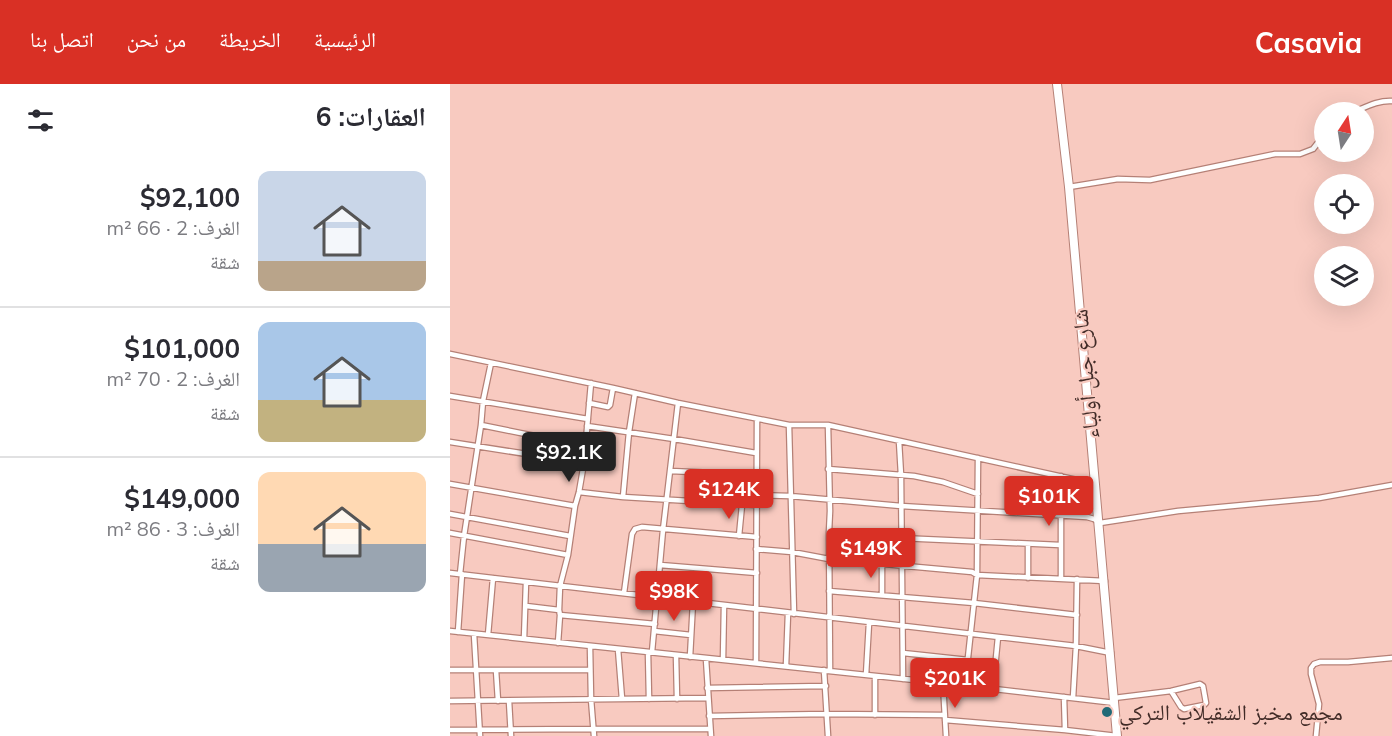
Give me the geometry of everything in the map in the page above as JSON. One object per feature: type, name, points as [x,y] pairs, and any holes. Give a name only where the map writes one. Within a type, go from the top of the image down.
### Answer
[{"type":"highway","name":"شارع جبل أولياء","points":[[1057,84],[1069,187],[1100,523],[1117,736]]},
{"type":"street","points":[[1374,104],[1385,100],[1392,101]]},
{"type":"street","points":[[1069,187],[1118,179],[1150,180],[1275,154],[1300,154],[1314,147]]},
{"type":"street","points":[[450,354],[789,426],[828,424],[1095,484]]},
{"type":"street","points":[[458,632],[464,536],[483,401],[491,363]]},
{"type":"street","points":[[558,643],[560,586],[568,555],[584,463],[591,383]]},
{"type":"street","points":[[589,404],[609,406],[614,388]]},
{"type":"street","points":[[622,497],[635,393]]},
{"type":"street","points":[[450,396],[588,419]]},
{"type":"street","points":[[649,699],[650,652],[658,598],[663,530],[678,403]]},
{"type":"street","points":[[756,663],[758,419]]},
{"type":"street","points":[[828,424],[830,618],[825,686],[828,736]]},
{"type":"street","points":[[481,425],[585,446]]},
{"type":"street","points":[[587,426],[756,453]]},
{"type":"street","points":[[786,666],[791,613],[792,552],[789,426]]},
{"type":"street","points":[[529,454],[533,436]]},
{"type":"street","points":[[899,441],[903,679]]},
{"type":"street","points":[[450,443],[584,463]]},
{"type":"street","points":[[565,460],[567,443]]},
{"type":"street","points":[[965,686],[978,542],[978,458]]},
{"type":"street","points":[[828,469],[914,476],[943,482],[978,494]]},
{"type":"street","points":[[671,471],[756,475]]},
{"type":"street","points":[[1061,476],[1061,578]]},
{"type":"street","points":[[450,483],[575,506]]},
{"type":"street","points":[[757,495],[1087,517],[1100,523],[1178,511],[1319,498],[1392,485]]},
{"type":"street","points":[[579,492],[622,497],[757,505]]},
{"type":"street","points":[[739,536],[742,505]]},
{"type":"street","points":[[450,513],[570,536]]},
{"type":"street","points":[[624,593],[632,534],[635,529],[642,527],[757,537]]},
{"type":"street","points":[[828,532],[900,538],[1060,545]]},
{"type":"street","points":[[450,533],[568,555]]},
{"type":"street","points":[[1028,544],[1028,578]]},
{"type":"street","points":[[756,549],[792,552],[829,559],[972,572],[976,575],[1105,581]]},
{"type":"street","points":[[882,564],[882,594]]},
{"type":"street","points":[[660,566],[757,573]]},
{"type":"street","points":[[450,573],[1076,646],[1111,653]]},
{"type":"street","points":[[488,635],[493,578]]},
{"type":"street","points":[[1073,698],[1077,579]]},
{"type":"street","points":[[524,639],[526,582]]},
{"type":"street","points":[[829,591],[882,594],[1077,615]]},
{"type":"street","points":[[690,657],[693,602]]},
{"type":"street","points":[[723,660],[724,604]]},
{"type":"street","points":[[526,606],[560,613],[655,624]]},
{"type":"street","points":[[866,675],[869,622]]},
{"type":"street","points":[[450,631],[1114,701],[1200,684],[1203,686],[1206,703],[1184,709],[1171,691]]},
{"type":"street","points":[[654,631],[691,635]]},
{"type":"street","points":[[474,634],[480,733]]},
{"type":"street","points":[[993,689],[998,637]]},
{"type":"street","points":[[590,646],[589,670],[594,736]]},
{"type":"street","points":[[618,649],[622,699]]},
{"type":"street","points":[[903,653],[968,660]]},
{"type":"street","points":[[676,655],[677,699]]},
{"type":"street","points":[[1316,736],[1318,704],[1311,674],[1314,664],[1392,658]]},
{"type":"street","points":[[706,659],[711,736]]},
{"type":"street","points":[[450,670],[589,670]]},
{"type":"street","points":[[496,670],[498,701]]},
{"type":"street","points":[[875,676],[875,715]]},
{"type":"street","points":[[943,683],[946,736]]},
{"type":"street","points":[[707,688],[825,686]]},
{"type":"street","points":[[1064,697],[1065,730]]},
{"type":"street","points":[[450,701],[708,698]]},
{"type":"street","points":[[509,701],[511,736]]},
{"type":"street","points":[[709,716],[827,714],[945,718],[1117,736]]},
{"type":"street","points":[[450,730],[480,733],[510,729],[710,729]]},
{"type":"place","name":"مجمع مخبز الشقيلاب التركي","points":[[1107,712]]}]
